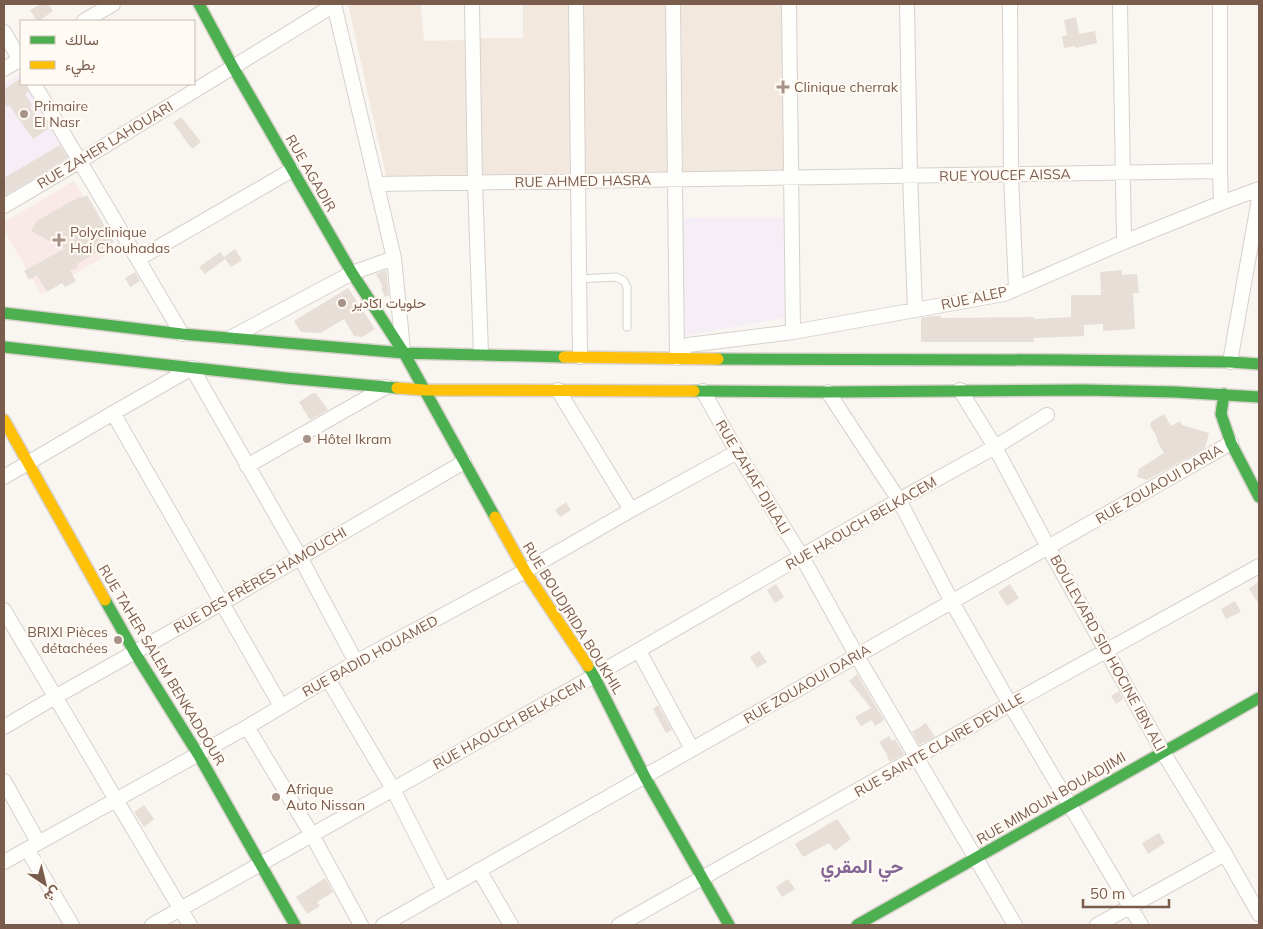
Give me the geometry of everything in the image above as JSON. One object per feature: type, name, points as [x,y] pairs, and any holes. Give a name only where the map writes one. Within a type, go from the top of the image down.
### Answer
[{"type":"main road","name":"RUE AGADIR","points":[[200,4],[233,67],[352,273],[404,353]]},
{"type":"main road","points":[[4,313],[182,334],[404,353],[744,360],[1059,360],[1259,364]]},
{"type":"main road","points":[[4,346],[286,378],[425,390],[828,392],[1083,390],[1176,392],[1259,397]]},
{"type":"main road","name":"RUE BOUDJRIDA BOUKHIL","points":[[404,353],[525,571],[594,676],[645,777],[729,925]]},
{"type":"main road","points":[[1224,394],[1222,414],[1231,444],[1259,497]]},
{"type":"main road","name":"RUE TAHER SALEM BENKADDOUR","points":[[4,420],[135,653],[198,754],[295,925]]},
{"type":"main road","name":"RUE MIMOUN BOUADJIMI","points":[[857,925],[1259,698]]},
{"type":"street","points":[[86,20],[113,4]]},
{"type":"street","points":[[334,4],[394,258],[404,353]]},
{"type":"street","name":"RUE ZAHER LAHOUARI","points":[[4,206],[334,4]]},
{"type":"street","points":[[472,4],[475,182],[481,354]]},
{"type":"street","points":[[576,4],[580,357]]},
{"type":"street","points":[[673,4],[677,358]]},
{"type":"street","points":[[789,4],[793,332]]},
{"type":"street","points":[[907,4],[915,310]]},
{"type":"street","points":[[1010,4],[1011,175],[1016,289]]},
{"type":"street","points":[[1120,4],[1124,242]]},
{"type":"street","points":[[1220,4],[1221,203]]},
{"type":"street","points":[[4,32],[20,58]]},
{"type":"street","points":[[4,70],[20,61]]},
{"type":"street","points":[[35,85],[182,334]]},
{"type":"street","points":[[138,259],[292,170]]},
{"type":"street","name":"RUE YOUCEF AISSA","points":[[791,177],[1220,171]]},
{"type":"street","name":"RUE AHMED HASRA","points":[[376,184],[791,177]]},
{"type":"street","name":"RUE ALEP","points":[[677,358],[688,345],[793,332],[1004,294],[1124,242],[1259,189]]},
{"type":"street","points":[[1230,362],[1259,199]]},
{"type":"street","points":[[232,338],[352,273],[394,258]]},
{"type":"street","points":[[4,477],[192,368],[300,557],[356,662]]},
{"type":"street","points":[[247,466],[386,387]]},
{"type":"street","points":[[558,390],[631,510]]},
{"type":"street","name":"BOULEVARD SID HOCINE IBN ALI","points":[[960,390],[995,447],[1048,547],[1163,752],[1259,914]]},
{"type":"street","name":"RUE ZAHAF DJILALI","points":[[703,391],[737,452],[802,557],[857,656],[1015,925]]},
{"type":"street","points":[[828,392],[899,500],[952,602],[1010,704],[1141,925]]},
{"type":"street","points":[[113,413],[281,706]]},
{"type":"street","name":"RUE HAOUCH BELKACEM","points":[[152,925],[639,651],[899,500],[995,447],[1047,415]]},
{"type":"street","name":"RUE ZOUAOUI DARIA","points":[[382,925],[401,921],[444,890],[1231,444]]},
{"type":"street","name":"RUE BADID HOUAMED","points":[[4,862],[247,727],[356,662],[525,571],[737,452]]},
{"type":"street","name":"RUE DES FRÈRES HAMOUCHI","points":[[4,727],[464,462]]},
{"type":"street","name":"RUE SAINTE CLAIRE DEVILLE","points":[[619,925],[1259,566]]},
{"type":"street","points":[[4,610],[190,925]]},
{"type":"street","points":[[639,651],[692,749]]},
{"type":"street","points":[[328,679],[393,789],[444,890]]},
{"type":"street","points":[[247,727],[312,835],[360,925]]},
{"type":"street","points":[[4,781],[32,845],[72,925]]},
{"type":"street","points":[[1096,925],[1225,854]]},
{"type":"street","points":[[479,870],[511,925]]},
{"type":"lane","points":[[579,279],[616,277],[624,281],[627,287],[628,327]]},
{"type":"shaded area","points":[[348,4],[421,4],[424,41],[467,40],[468,178],[387,180]]},
{"type":"shaded area","points":[[523,4],[570,4],[571,175],[481,176],[480,38],[523,38]]},
{"type":"shaded area","points":[[582,4],[668,4],[670,173],[585,175]]},
{"type":"shaded area","points":[[681,4],[784,4],[785,171],[683,172]]},
{"type":"shaded area","name":"Primaire El Nasr","points":[[20,75],[20,85],[28,85],[70,159],[4,200],[4,84]]},
{"type":"shaded area","name":"Polyclinique Hai Chouhadas","points":[[74,181],[115,250],[41,294],[4,230],[4,222]]},
{"type":"shaded area","points":[[785,217],[790,317],[683,336],[679,218]]},
{"type":"building","points":[[41,4],[48,4],[53,11],[40,20],[36,20],[30,10]]},
{"type":"building","points":[[1076,17],[1079,34],[1095,31],[1097,43],[1076,48],[1075,46],[1064,48],[1062,36],[1067,35],[1064,20]]},
{"type":"building","points":[[20,79],[20,85],[26,85],[29,92],[25,94],[32,105],[30,107],[41,122],[45,119],[50,128],[33,139],[9,105],[7,107],[4,102],[4,90]]},
{"type":"building","points":[[181,117],[201,142],[192,149],[173,123]]},
{"type":"building","points":[[60,145],[68,158],[4,196],[4,178]]},
{"type":"building","points":[[87,195],[114,242],[77,264],[78,267],[70,271],[76,281],[65,287],[62,283],[47,292],[37,275],[29,280],[24,271],[64,249],[31,231],[37,221],[79,197],[82,198]]},
{"type":"building","points":[[235,249],[242,260],[231,267],[225,259],[205,274],[199,267],[220,252],[224,257]]},
{"type":"building","points":[[386,270],[389,295],[385,297],[381,288],[383,287],[376,274]]},
{"type":"building","points":[[1122,270],[1122,275],[1137,274],[1139,293],[1133,293],[1135,329],[1103,331],[1103,324],[1084,325],[1084,336],[1034,338],[1034,342],[921,342],[921,318],[931,316],[941,316],[941,318],[1034,317],[1034,319],[1071,317],[1071,295],[1101,295],[1100,272]]},
{"type":"building","points":[[135,272],[140,281],[130,287],[125,278]]},
{"type":"building","name":"حلويات اكادير","points":[[348,288],[375,329],[362,337],[354,336],[344,319],[321,333],[301,332],[294,321]]},
{"type":"building","points":[[316,393],[328,410],[310,420],[299,402]]},
{"type":"building","points":[[1164,414],[1171,426],[1180,421],[1182,425],[1209,433],[1205,448],[1147,480],[1137,477],[1139,469],[1164,453],[1150,425],[1151,422]]},
{"type":"building","points":[[566,502],[571,510],[560,517],[555,510]]},
{"type":"building","points":[[1259,581],[1259,604],[1249,589]]},
{"type":"building","points":[[776,584],[784,597],[775,603],[767,590]]},
{"type":"building","points":[[1010,584],[1019,598],[1007,606],[998,592]]},
{"type":"building","points":[[1235,601],[1241,612],[1226,619],[1221,609]]},
{"type":"building","points":[[759,651],[767,662],[757,668],[750,657]]},
{"type":"building","points":[[857,674],[884,720],[875,726],[872,720],[861,726],[855,717],[871,708],[849,681]]},
{"type":"building","points":[[1119,691],[1123,699],[1116,704],[1111,696]]},
{"type":"building","points":[[658,705],[672,730],[666,733],[653,709]]},
{"type":"building","points":[[926,723],[935,737],[919,745],[912,732]]},
{"type":"building","points":[[889,736],[892,741],[895,739],[904,754],[890,762],[879,742]]},
{"type":"building","points":[[144,805],[154,819],[144,827],[134,812]]},
{"type":"building","points":[[837,819],[851,839],[835,851],[829,843],[803,857],[795,844]]},
{"type":"building","points":[[1159,833],[1165,843],[1148,854],[1142,843]]},
{"type":"building","points":[[325,878],[333,892],[317,902],[320,906],[307,914],[296,897]]},
{"type":"building","points":[[788,879],[795,889],[782,897],[776,887]]},
{"type":"traffic: fast","points":[[199,4],[233,67],[352,273],[404,353],[495,517]]},
{"type":"traffic: fast","points":[[4,313],[182,334],[404,353],[564,357]]},
{"type":"traffic: fast","points":[[4,347],[286,378],[397,388]]},
{"type":"traffic: fast","points":[[718,359],[1059,360],[1259,364]]},
{"type":"traffic: fast","points":[[694,391],[1083,390],[1176,392],[1259,397]]},
{"type":"traffic: fast","points":[[1224,394],[1221,414],[1231,443],[1259,497]]},
{"type":"traffic: fast","points":[[105,600],[135,653],[198,754],[295,925]]},
{"type":"traffic: fast","points":[[588,666],[645,777],[729,925]]},
{"type":"traffic: fast","points":[[857,925],[1259,698]]},
{"type":"traffic: slow","points":[[564,357],[718,359]]},
{"type":"traffic: slow","points":[[397,388],[425,390],[694,391]]},
{"type":"traffic: slow","points":[[4,420],[105,600]]},
{"type":"traffic: slow","points":[[495,517],[525,571],[588,666]]},
{"type":"place","name":"Clinique cherrak","points":[[783,87]]},
{"type":"place","name":"Primaire El Nasr","points":[[24,114]]},
{"type":"place","name":"Polyclinique Hai Chouhadas","points":[[59,240]]},
{"type":"place","name":"حلويات اكادير","points":[[342,303]]},
{"type":"place","name":"Hôtel Ikram","points":[[307,439]]},
{"type":"place","name":"BRIXI Pièces détachées","points":[[118,640]]},
{"type":"place","name":"Afrique Auto Nissan","points":[[276,797]]},
{"type":"district","name":"حي المقري","points":[[862,866]]}]
